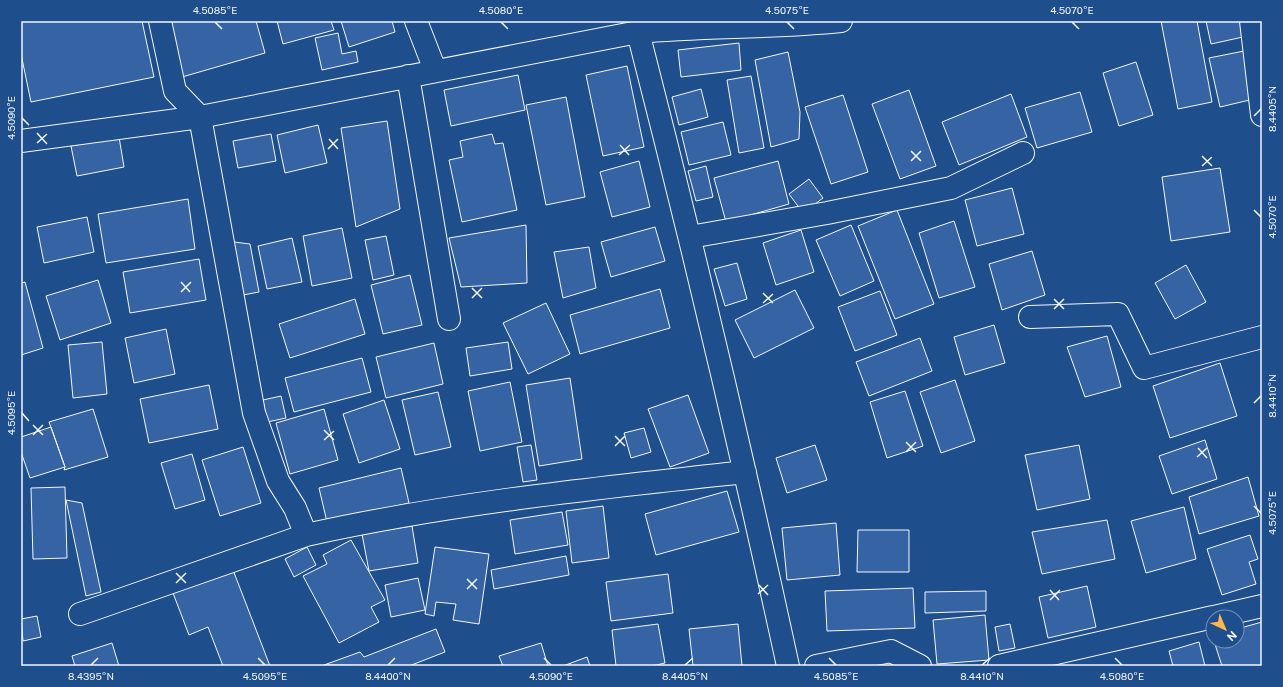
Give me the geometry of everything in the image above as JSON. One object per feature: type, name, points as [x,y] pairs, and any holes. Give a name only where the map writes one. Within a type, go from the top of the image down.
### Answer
[{"type":"street","points":[[160,21],[175,91],[200,117],[254,413],[278,481],[295,508],[306,535]]},
{"type":"street","points":[[416,21],[435,70]]},
{"type":"street","points":[[21,141],[200,117],[435,70],[675,25],[792,26],[841,21]]},
{"type":"street","points":[[1251,21],[1262,115]]},
{"type":"street","points":[[638,32],[690,237],[745,472],[788,666]]},
{"type":"street","points":[[408,76],[449,319]]},
{"type":"street","points":[[690,237],[827,213],[951,188],[1024,152]]},
{"type":"street","points":[[1030,317],[1118,314],[1144,368],[1262,337]]},
{"type":"street","points":[[80,614],[306,535],[359,523],[543,494],[745,472]]},
{"type":"street","points":[[1245,610],[1262,606]]},
{"type":"street","points":[[999,666],[1205,619]]},
{"type":"street","points":[[816,666],[891,651],[920,666]]},
{"type":"building","points":[[21,21],[142,21],[154,77],[31,102],[21,54]]},
{"type":"building","points":[[166,21],[256,21],[265,53],[182,77]]},
{"type":"building","points":[[277,21],[331,21],[334,30],[283,44]]},
{"type":"building","points":[[341,21],[392,21],[395,32],[349,47]]},
{"type":"building","points":[[1161,21],[1197,21],[1212,102],[1178,109]]},
{"type":"building","points":[[1206,21],[1240,21],[1243,37],[1211,44]]},
{"type":"building","points":[[338,33],[342,54],[356,51],[358,62],[322,70],[315,38]]},
{"type":"building","points":[[739,43],[741,70],[681,77],[678,50]]},
{"type":"building","points":[[1244,51],[1254,99],[1220,107],[1209,58]]},
{"type":"building","points":[[788,52],[800,112],[799,139],[771,147],[755,60]]},
{"type":"building","points":[[1136,62],[1153,115],[1119,126],[1103,73]]},
{"type":"building","points":[[627,66],[644,147],[603,156],[586,75]]},
{"type":"building","points":[[518,75],[525,110],[451,126],[444,90]]},
{"type":"building","points":[[751,76],[764,148],[739,153],[727,80]]},
{"type":"building","points":[[701,89],[708,117],[679,125],[672,97]]},
{"type":"building","points":[[909,90],[936,166],[900,179],[872,104]]},
{"type":"building","points":[[1080,92],[1092,132],[1037,148],[1025,108]]},
{"type":"building","points":[[1011,94],[1027,137],[959,165],[942,122]]},
{"type":"building","points":[[843,95],[868,172],[831,184],[805,107]]},
{"type":"building","points":[[566,97],[585,197],[546,205],[526,105]]},
{"type":"building","points":[[387,121],[400,209],[356,227],[341,128]]},
{"type":"building","points":[[723,122],[731,155],[689,165],[681,132]]},
{"type":"building","points":[[318,125],[327,163],[285,173],[277,135]]},
{"type":"building","points":[[271,134],[276,161],[238,168],[233,141]]},
{"type":"building","points":[[492,134],[495,144],[503,143],[517,210],[462,222],[449,160],[463,157],[460,141]]},
{"type":"building","points":[[119,137],[124,167],[77,176],[71,146]]},
{"type":"building","points":[[639,161],[650,207],[612,217],[600,172]]},
{"type":"building","points":[[778,161],[789,204],[726,222],[714,178]]},
{"type":"building","points":[[706,166],[713,197],[696,201],[688,171]]},
{"type":"building","points":[[1220,168],[1230,232],[1171,241],[1162,177]]},
{"type":"building","points":[[809,179],[823,198],[803,213],[789,194]]},
{"type":"building","points":[[1012,188],[1024,234],[977,246],[965,200]]},
{"type":"building","points":[[188,199],[195,249],[106,263],[98,214]]},
{"type":"building","points":[[897,210],[934,304],[895,319],[858,226]]},
{"type":"building","points":[[87,217],[94,252],[44,263],[37,227]]},
{"type":"building","points":[[954,221],[975,287],[939,298],[919,233]]},
{"type":"building","points":[[526,225],[527,283],[461,287],[449,238]]},
{"type":"building","points":[[851,225],[874,281],[840,296],[816,240]]},
{"type":"building","points":[[655,227],[665,261],[611,277],[601,242]]},
{"type":"building","points":[[342,228],[352,278],[312,286],[303,236]]},
{"type":"building","points":[[801,230],[814,272],[776,285],[763,243]]},
{"type":"building","points":[[386,236],[394,275],[373,280],[365,240]]},
{"type":"building","points":[[292,238],[302,282],[267,289],[258,246]]},
{"type":"building","points":[[234,242],[250,244],[259,292],[243,295]]},
{"type":"building","points":[[589,247],[596,288],[563,298],[554,252]]},
{"type":"building","points":[[1032,251],[1045,295],[1002,310],[989,264]]},
{"type":"building","points":[[199,259],[206,300],[130,313],[123,272]]},
{"type":"building","points":[[737,263],[747,299],[725,306],[714,269]]},
{"type":"building","points":[[1186,265],[1206,302],[1175,319],[1155,283]]},
{"type":"building","points":[[410,275],[422,325],[383,334],[371,285]]},
{"type":"building","points":[[98,280],[111,323],[60,340],[46,296]]},
{"type":"building","points":[[25,282],[43,348],[21,355],[21,283]]},
{"type":"building","points":[[660,289],[670,328],[580,354],[570,315]]},
{"type":"building","points":[[795,290],[814,328],[754,358],[735,320]]},
{"type":"building","points":[[880,291],[897,335],[855,351],[838,307]]},
{"type":"building","points":[[355,299],[365,334],[290,358],[279,324]]},
{"type":"building","points":[[546,303],[570,354],[528,374],[503,323]]},
{"type":"building","points":[[994,325],[1005,363],[965,375],[954,337]]},
{"type":"building","points":[[166,329],[175,374],[134,383],[125,338]]},
{"type":"building","points":[[1107,336],[1121,387],[1085,397],[1067,347]]},
{"type":"building","points":[[920,338],[932,371],[869,396],[856,362]]},
{"type":"building","points":[[102,342],[107,394],[73,398],[68,345]]},
{"type":"building","points":[[508,342],[512,369],[470,376],[466,348]]},
{"type":"building","points":[[434,343],[443,384],[386,398],[376,357]]},
{"type":"building","points":[[362,358],[371,392],[294,412],[285,378]]},
{"type":"building","points":[[1220,363],[1237,416],[1170,438],[1153,386]]},
{"type":"building","points":[[570,378],[582,459],[539,466],[526,385]]},
{"type":"building","points":[[955,380],[975,441],[941,453],[920,392]]},
{"type":"building","points":[[510,382],[522,442],[480,451],[468,391]]},
{"type":"building","points":[[209,385],[218,429],[149,443],[140,399]]},
{"type":"building","points":[[905,391],[923,446],[887,458],[870,402]]},
{"type":"building","points":[[438,392],[451,447],[415,455],[402,400]]},
{"type":"building","points":[[688,395],[709,453],[670,467],[648,409]]},
{"type":"building","points":[[281,396],[286,418],[267,422],[263,400]]},
{"type":"building","points":[[384,400],[400,449],[359,463],[343,414]]},
{"type":"building","points":[[93,409],[108,457],[64,470],[65,467],[49,422]]},
{"type":"building","points":[[324,409],[338,460],[290,474],[276,423]]},
{"type":"building","points":[[51,427],[65,467],[30,478],[21,452],[21,437]]},
{"type":"building","points":[[644,428],[651,452],[631,458],[624,433]]},
{"type":"building","points":[[1205,440],[1217,479],[1172,494],[1159,456]]},
{"type":"building","points":[[531,445],[537,480],[523,482],[517,447]]},
{"type":"building","points":[[815,445],[827,480],[787,493],[776,458]]},
{"type":"building","points":[[1079,445],[1090,499],[1037,510],[1025,455]]},
{"type":"building","points":[[243,447],[261,503],[220,516],[202,460]]},
{"type":"building","points":[[192,454],[205,500],[175,509],[161,463]]},
{"type":"building","points":[[401,468],[409,503],[327,522],[319,488]]},
{"type":"building","points":[[1248,477],[1259,516],[1199,534],[1189,497]]},
{"type":"building","points":[[65,487],[67,558],[33,559],[31,488]]},
{"type":"building","points":[[727,491],[739,532],[656,555],[645,514]]},
{"type":"building","points":[[66,500],[82,503],[101,592],[86,596]]},
{"type":"building","points":[[603,506],[609,558],[572,563],[566,511]]},
{"type":"building","points":[[1184,507],[1196,559],[1146,573],[1131,521]]},
{"type":"building","points":[[562,512],[568,545],[515,554],[510,520]]},
{"type":"building","points":[[1107,520],[1115,559],[1042,574],[1032,532]]},
{"type":"building","points":[[836,523],[840,575],[787,580],[782,528]]},
{"type":"building","points":[[412,526],[418,563],[369,571],[362,534]]},
{"type":"building","points":[[858,530],[909,530],[909,572],[857,572]]},
{"type":"building","points":[[1250,535],[1258,559],[1249,562],[1256,584],[1222,595],[1207,549]]},
{"type":"building","points":[[351,540],[385,600],[371,607],[379,622],[339,643],[303,576],[327,564],[323,555]]},
{"type":"building","points":[[307,547],[316,565],[294,577],[285,559]]},
{"type":"building","points":[[435,547],[489,554],[479,624],[453,620],[456,604],[436,602],[434,616],[425,614]]},
{"type":"building","points":[[566,556],[569,575],[494,589],[491,570]]},
{"type":"building","points":[[233,570],[270,666],[223,666],[208,627],[189,635],[173,593]]},
{"type":"building","points":[[668,574],[673,613],[611,621],[606,582]]},
{"type":"building","points":[[418,578],[425,610],[391,617],[385,585]]},
{"type":"building","points":[[1087,586],[1096,627],[1048,638],[1039,597]]},
{"type":"building","points":[[913,588],[915,628],[827,631],[825,591]]},
{"type":"building","points":[[986,591],[986,611],[925,613],[925,592]]},
{"type":"building","points":[[985,615],[989,660],[937,664],[933,620]]},
{"type":"building","points":[[37,616],[41,637],[23,641],[21,619]]},
{"type":"building","points":[[1262,622],[1262,666],[1222,666],[1217,649],[1245,649],[1245,627]]},
{"type":"building","points":[[658,624],[665,663],[652,666],[616,666],[612,630]]},
{"type":"building","points":[[738,624],[742,666],[693,666],[689,629]]},
{"type":"building","points":[[1010,624],[1015,648],[999,651],[995,627]]},
{"type":"building","points":[[436,629],[445,652],[409,666],[324,665],[360,652],[364,657]]},
{"type":"building","points":[[1199,642],[1205,666],[1173,666],[1169,651]]},
{"type":"building","points":[[112,643],[119,666],[75,666],[72,656]]},
{"type":"building","points":[[541,643],[548,666],[503,666],[499,656]]},
{"type":"building","points":[[587,657],[590,666],[563,666]]}]
